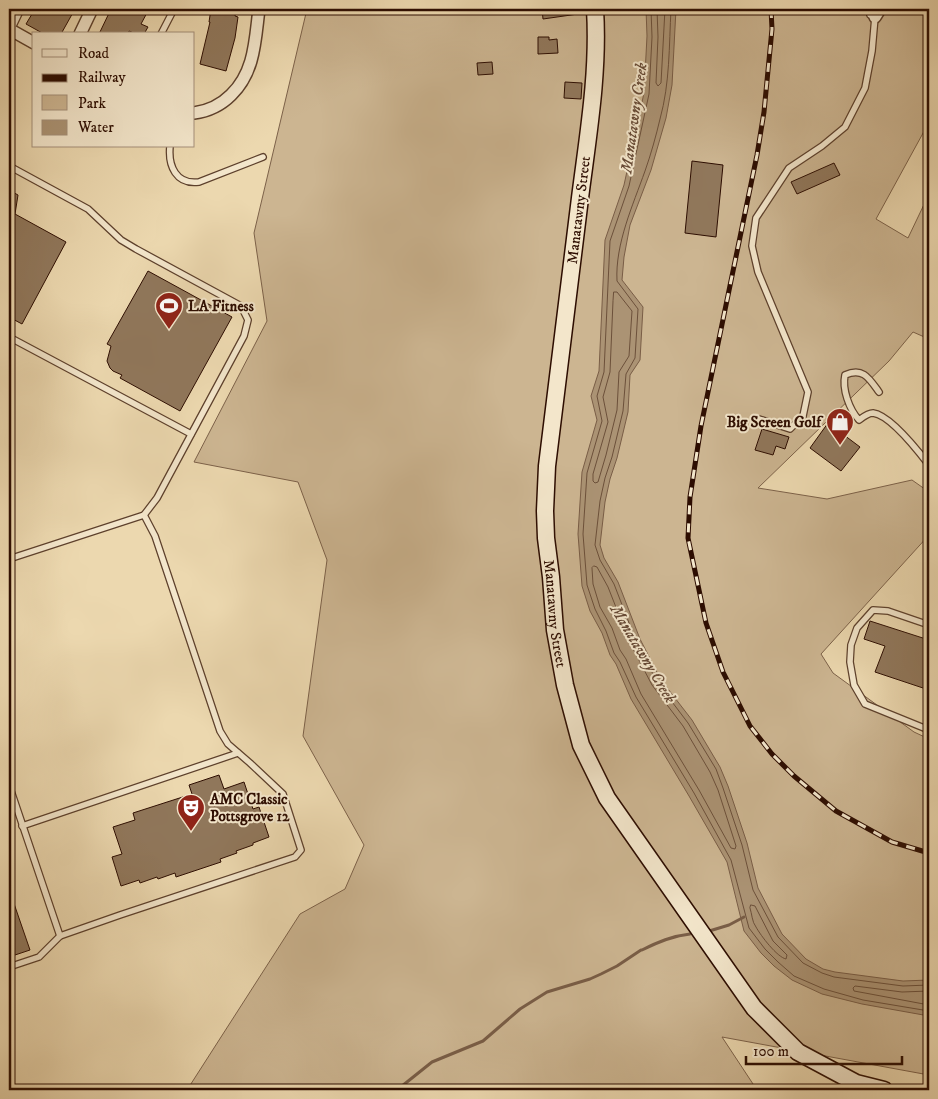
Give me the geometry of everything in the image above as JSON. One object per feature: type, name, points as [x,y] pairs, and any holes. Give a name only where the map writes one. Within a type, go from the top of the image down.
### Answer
[{"type":"street","points":[[81,32],[92,9]]},
{"type":"street","points":[[195,113],[218,106],[243,82],[252,58],[259,9]]},
{"type":"street","name":"Manatawny Street","points":[[595,9],[595,59],[590,123],[547,466],[544,511],[555,630],[567,694],[580,744],[607,798],[754,1008],[798,1052],[856,1083],[884,1090]]},
{"type":"street","points":[[10,29],[32,42]]},
{"type":"lane","points":[[10,29],[21,9]]},
{"type":"lane","points":[[162,32],[174,9]]},
{"type":"lane","points":[[756,418],[790,428],[803,416],[808,392],[758,272],[752,246],[756,218],[789,168],[822,146],[845,127],[865,88],[872,51],[875,11]]},
{"type":"lane","points":[[170,148],[170,161],[175,173],[180,178],[193,183],[263,157]]},
{"type":"lane","points":[[9,166],[88,209],[121,240],[241,306],[248,320],[244,336],[157,498],[144,515],[9,559]]},
{"type":"lane","points":[[9,337],[190,434]]},
{"type":"lane","points":[[879,392],[868,376],[862,373],[852,372],[845,375],[844,382],[847,396],[856,417],[859,420],[868,414],[874,414],[884,417],[916,448],[929,465]]},
{"type":"lane","points":[[9,967],[39,957],[60,936],[295,857],[301,850],[283,794],[228,744],[220,731],[154,536],[144,515]]},
{"type":"lane","points":[[929,625],[888,611],[873,610],[857,628],[851,645],[850,662],[854,685],[865,704],[929,730]]},
{"type":"lane","points":[[22,826],[238,753]]},
{"type":"lane","points":[[9,786],[60,936]]},
{"type":"green space","points":[[307,9],[929,9],[928,124],[876,219],[908,238],[929,194],[929,339],[913,332],[889,361],[758,488],[827,499],[912,480],[929,492],[929,535],[821,654],[833,673],[914,732],[929,739],[929,1075],[722,1037],[757,1090],[187,1090],[300,914],[345,889],[364,845],[303,736],[327,560],[298,482],[194,462],[267,321],[254,233]]},
{"type":"water","name":"Manatawny Creek","points":[[646,9],[676,9],[672,85],[666,118],[651,170],[630,225],[624,257],[622,280],[643,307],[640,360],[630,375],[628,412],[605,502],[600,545],[604,558],[618,582],[640,639],[661,680],[692,720],[720,767],[747,843],[758,888],[782,934],[806,959],[823,969],[903,981],[929,980],[929,1016],[862,1004],[822,994],[792,980],[761,953],[744,931],[727,862],[631,699],[616,664],[610,655],[602,633],[590,611],[582,586],[578,534],[582,472],[597,420],[591,396],[599,371],[605,240],[624,185],[644,93],[647,36]]},
{"type":"building","points":[[35,9],[75,9],[62,32],[40,32],[26,24]]},
{"type":"building","points":[[111,9],[149,9],[141,24],[148,27],[145,32],[100,32]]},
{"type":"building","points":[[211,9],[236,9],[235,16],[238,17],[235,38],[226,71],[200,64],[210,22]]},
{"type":"building","points":[[542,9],[578,9],[578,14],[543,19]]},
{"type":"building","points":[[538,37],[549,37],[549,40],[557,39],[558,53],[538,54]]},
{"type":"building","points":[[492,62],[493,74],[478,75],[477,63]]},
{"type":"building","points":[[565,82],[582,83],[581,99],[564,98]]},
{"type":"building","points":[[692,161],[723,165],[716,237],[685,233]]},
{"type":"building","points":[[834,163],[840,175],[797,194],[791,182]]},
{"type":"building","points":[[9,190],[18,195],[15,214],[66,242],[22,324],[9,317]]},
{"type":"building","name":"LA Fitness","points":[[148,271],[232,317],[180,411],[120,378],[122,375],[113,371],[107,361],[111,346],[107,344]]},
{"type":"building","points":[[828,423],[860,447],[841,471],[810,448]]},
{"type":"building","points":[[762,429],[789,437],[785,449],[776,446],[773,455],[755,450]]},
{"type":"building","points":[[870,621],[929,640],[929,690],[875,672],[885,646],[864,639]]},
{"type":"building","name":"AMC Classic Pottsgrove 12","points":[[219,775],[224,789],[244,782],[253,809],[259,807],[269,837],[220,859],[221,862],[176,877],[175,873],[158,879],[157,877],[140,883],[139,880],[121,886],[112,857],[122,854],[113,827],[135,820],[133,813],[192,794],[189,785]]},
{"type":"building","points":[[9,892],[30,950],[9,957]]},
{"type":"waterway","points":[[706,932],[729,925],[744,917]]},
{"type":"waterway","points":[[397,1090],[432,1062],[483,1041],[520,1009],[547,992],[590,979],[659,942],[690,934]]},
{"type":"railway","points":[[771,9],[772,29],[764,112],[757,155],[701,426],[690,497],[688,538],[706,623],[723,672],[750,726],[772,754],[794,776],[836,811],[892,842],[929,853]]},
{"type":"place","name":"LA Fitness","points":[[169,330]]},
{"type":"place","name":"Big Screen Golf","points":[[840,446]]},
{"type":"place","name":"AMC Classic Pottsgrove 12","points":[[191,832]]}]
